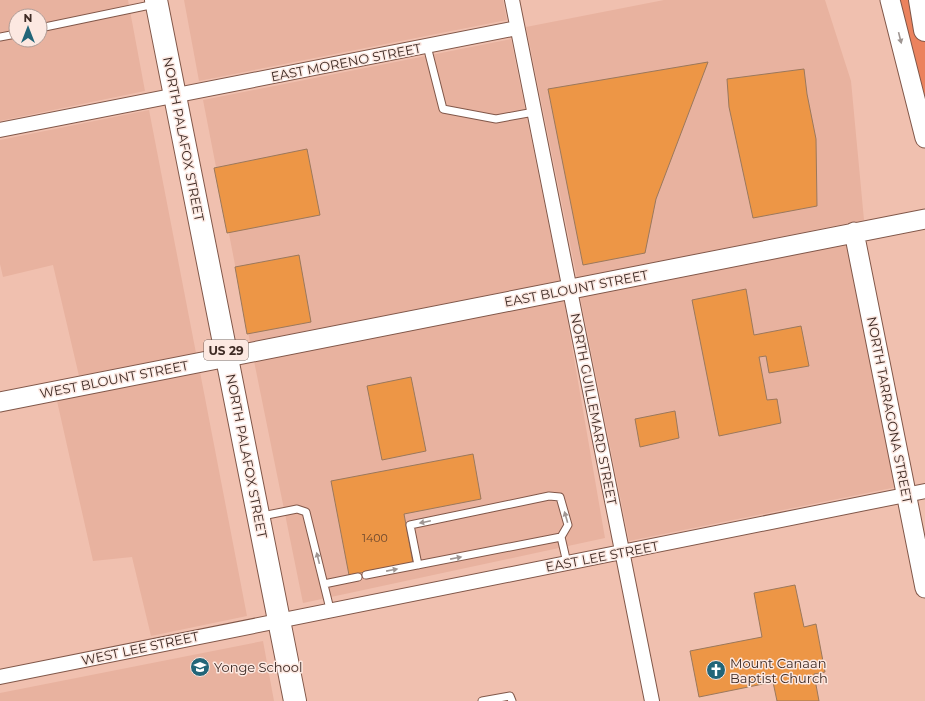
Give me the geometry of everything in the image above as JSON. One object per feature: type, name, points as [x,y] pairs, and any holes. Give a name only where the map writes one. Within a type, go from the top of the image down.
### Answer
[{"type":"main road","points":[[920,0],[925,30]]},
{"type":"main road","name":"NORTH PALAFOX STREET","points":[[160,1],[175,95],[295,701]]},
{"type":"street","name":"NORTH GUILLEMARD STREET","points":[[512,0],[652,701]]},
{"type":"street","points":[[890,0],[925,138]]},
{"type":"street","name":"EAST MORENO STREET","points":[[0,130],[518,28]]},
{"type":"street","name":"EAST BLOUNT STREET","points":[[227,356],[925,219]]},
{"type":"street","name":"NORTH TARRAGONA STREET","points":[[854,232],[925,588]]},
{"type":"street","name":"WEST BLOUNT STREET","points":[[0,402],[227,356]]},
{"type":"street","name":"EAST LEE STREET","points":[[279,619],[925,491]]},
{"type":"street","name":"WEST LEE STREET","points":[[0,676],[279,619]]},
{"type":"lane","points":[[48,26],[160,1]]},
{"type":"lane","points":[[427,46],[443,109],[496,119],[534,112]]},
{"type":"lane","points":[[418,565],[410,525],[549,496],[560,497],[568,525],[561,537],[567,563]]},
{"type":"lane","points":[[259,517],[297,509],[306,512],[330,609]]},
{"type":"lane","points":[[366,575],[561,537]]},
{"type":"lane","points":[[324,584],[358,577]]},
{"type":"lane","points":[[482,701],[511,698]]},
{"type":"shaded area","points":[[0,0],[128,0],[145,91],[0,121]]},
{"type":"shaded area","points":[[184,0],[503,0],[507,20],[199,81]]},
{"type":"shaded area","points":[[664,0],[825,0],[851,81],[864,220],[577,278],[526,27]]},
{"type":"shaded area","points":[[897,0],[925,0],[925,116]]},
{"type":"shaded area","points":[[511,39],[560,281],[250,342],[203,100]]},
{"type":"shaded area","points":[[149,110],[196,353],[79,376],[53,265],[3,277],[0,264],[0,140]]},
{"type":"shaded area","points":[[848,243],[897,487],[629,541],[580,297]]},
{"type":"shaded area","points":[[564,300],[605,538],[303,603],[254,361]]},
{"type":"shaded area","points":[[200,372],[247,616],[151,636],[132,557],[93,561],[57,401]]},
{"type":"shaded area","name":"Yonge School","points":[[263,641],[274,701],[0,701],[0,693]]},
{"type":"building","points":[[708,62],[656,199],[645,253],[583,265],[548,89]]},
{"type":"building","points":[[804,69],[807,94],[816,139],[817,206],[753,218],[729,107],[727,79]]},
{"type":"building","points":[[307,149],[320,215],[227,233],[214,168]]},
{"type":"building","points":[[299,255],[311,322],[247,334],[235,267]]},
{"type":"building","points":[[746,289],[754,335],[801,326],[809,366],[769,373],[766,356],[759,357],[767,400],[777,399],[781,423],[719,436],[692,300]]},
{"type":"building","points":[[411,377],[426,451],[382,460],[367,386]]},
{"type":"building","points":[[675,411],[679,438],[640,447],[635,419]]},
{"type":"building","points":[[473,454],[481,499],[404,514],[413,563],[349,575],[331,481]]},
{"type":"building","points":[[795,585],[804,627],[816,624],[825,672],[814,674],[819,701],[777,701],[773,682],[699,697],[690,651],[762,637],[754,593]]},
{"type":"place","name":"Yonge School","points":[[200,667]]},
{"type":"place","name":"Mount Canaan Baptist Church","points":[[716,670]]}]
